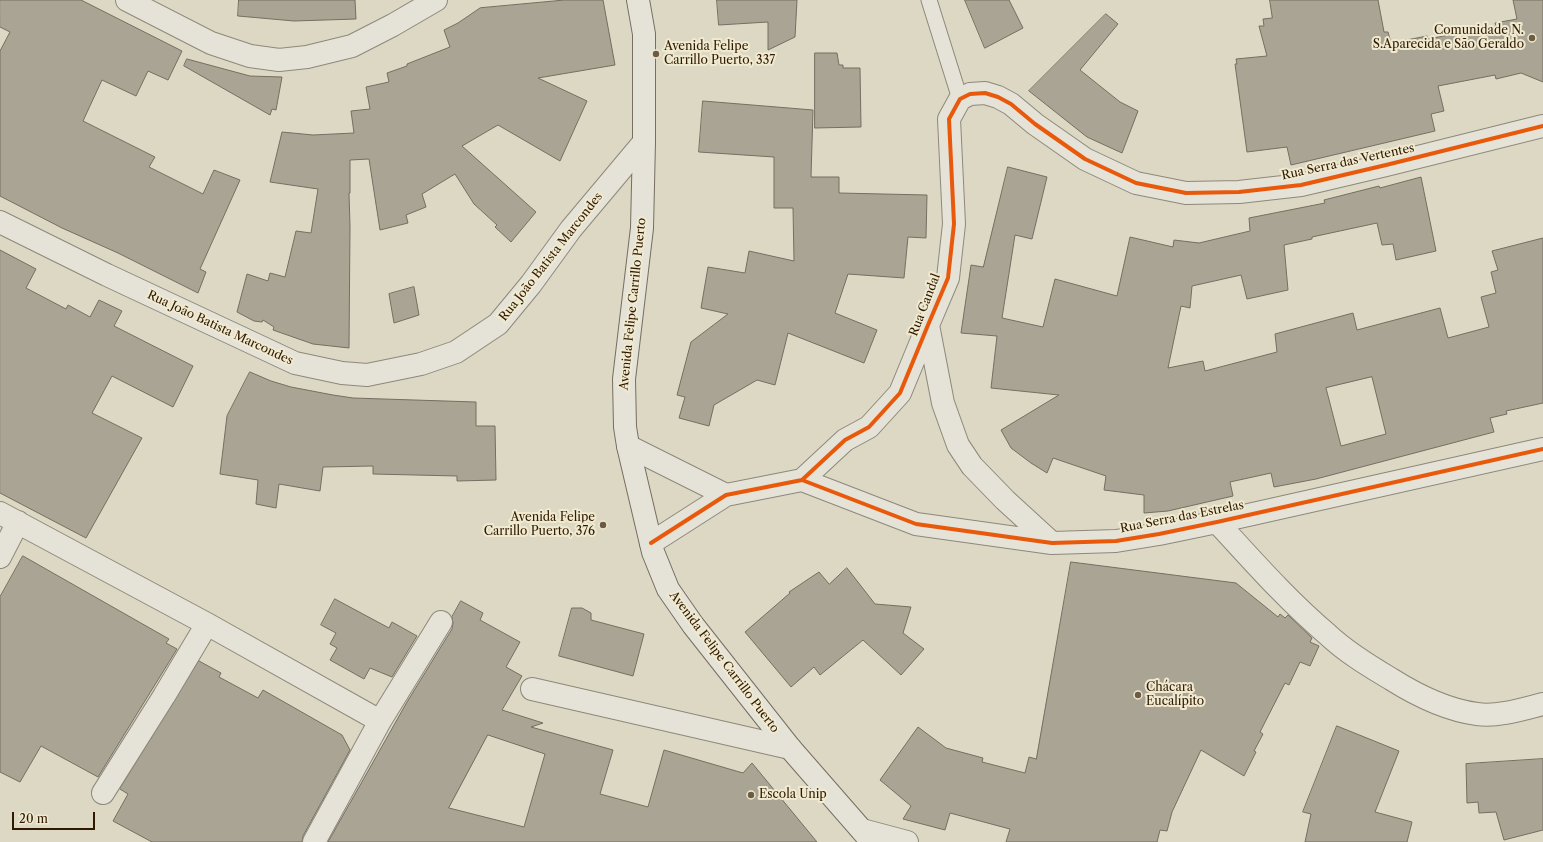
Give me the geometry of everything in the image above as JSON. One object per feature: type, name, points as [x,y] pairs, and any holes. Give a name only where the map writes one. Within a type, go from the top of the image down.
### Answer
[{"type":"street","points":[[127,0],[211,43],[250,56],[279,60],[307,57],[352,46],[393,25],[436,0]]},
{"type":"street","name":"Avenida Felipe Carrillo Puerto","points":[[638,0],[644,34],[642,228],[624,379],[625,427],[628,446],[651,543],[668,589],[693,625],[790,748],[867,836]]},
{"type":"street","name":"Rua Serra das Vertentes","points":[[960,99],[970,94],[984,93],[998,97],[1011,104],[1035,124],[1086,159],[1136,183],[1186,194],[1239,192],[1301,185],[1543,126]]},
{"type":"street","name":"Rua Candal","points":[[802,480],[845,440],[869,427],[900,393],[948,278],[954,224],[949,119],[960,99]]},
{"type":"street","name":"Rua João Batista Marcondes","points":[[0,222],[107,275],[295,363],[342,373],[367,375],[421,364],[456,352],[498,324],[531,284],[572,228],[644,142]]},
{"type":"street","name":"Rua Candal","points":[[928,325],[942,403],[958,445],[972,466],[1005,500],[1052,543]]},
{"type":"street","points":[[628,446],[726,495]]},
{"type":"street","name":"Rua Serra das Estrelas","points":[[802,480],[916,524],[1052,543],[1116,541],[1216,522],[1543,449]]},
{"type":"street","points":[[651,543],[726,495],[802,480]]},
{"type":"street","points":[[0,557],[9,518],[207,624],[380,721]]},
{"type":"street","points":[[1216,522],[1285,594],[1327,635],[1368,665],[1407,689],[1449,709],[1479,714],[1508,712],[1543,704]]},
{"type":"street","points":[[314,842],[380,721],[441,622]]},
{"type":"street","points":[[103,793],[207,624]]},
{"type":"street","points":[[532,689],[790,748]]},
{"type":"street","points":[[867,836],[907,842]]},
{"type":"lane","points":[[929,0],[960,99]]},
{"type":"building","points":[[0,0],[81,0],[182,51],[168,80],[148,71],[136,96],[102,80],[83,121],[155,157],[149,167],[203,194],[214,170],[240,180],[200,269],[206,272],[198,293],[118,253],[62,228],[0,196],[0,51],[10,32],[0,27]]},
{"type":"building","points":[[239,0],[355,0],[356,19],[294,21],[238,16]]},
{"type":"building","points":[[565,0],[603,0],[615,65],[538,78],[587,101],[560,161],[498,125],[462,146],[536,212],[511,242],[495,227],[497,225],[474,204],[455,174],[422,194],[426,207],[406,215],[408,223],[380,230],[369,159],[350,160],[349,348],[313,344],[273,330],[274,327],[263,320],[262,322],[254,321],[237,312],[247,274],[268,281],[270,273],[285,277],[296,231],[311,233],[318,189],[270,182],[282,132],[313,135],[354,133],[351,111],[370,109],[366,87],[389,82],[387,73],[450,47],[444,30],[458,23],[480,8]]},
{"type":"building","points":[[717,0],[797,0],[795,37],[768,50],[768,22],[719,25]]},
{"type":"building","points":[[965,0],[1009,0],[1023,28],[985,48]]},
{"type":"building","points":[[1270,0],[1378,0],[1384,32],[1388,32],[1391,43],[1427,36],[1428,39],[1496,26],[1495,23],[1517,19],[1513,0],[1543,0],[1543,82],[1521,73],[1496,79],[1495,75],[1438,86],[1444,111],[1431,114],[1435,131],[1291,165],[1287,147],[1247,152],[1235,64],[1237,64],[1236,59],[1267,56],[1259,26],[1264,26],[1263,19],[1272,18]]},
{"type":"building","points":[[1106,14],[1118,24],[1080,70],[1120,102],[1138,111],[1122,153],[1087,137],[1029,91]]},
{"type":"building","points":[[815,53],[837,53],[839,65],[843,65],[843,68],[860,68],[861,127],[815,128]]},
{"type":"building","points":[[187,59],[250,76],[282,77],[276,110],[272,109],[270,115],[184,66]]},
{"type":"building","points":[[703,101],[813,110],[811,177],[839,177],[839,193],[927,195],[926,238],[908,237],[904,278],[848,274],[835,313],[877,330],[864,363],[788,333],[775,385],[757,380],[714,405],[709,426],[679,418],[685,397],[677,395],[691,342],[728,314],[701,308],[708,267],[745,273],[749,251],[794,261],[793,208],[774,208],[774,157],[699,152]]},
{"type":"building","points":[[1008,167],[1047,177],[1032,239],[1015,235],[1002,318],[1043,327],[1055,279],[1117,296],[1130,237],[1173,247],[1174,240],[1199,243],[1250,231],[1249,218],[1325,203],[1324,200],[1379,186],[1380,188],[1421,177],[1436,251],[1396,260],[1393,244],[1382,245],[1377,223],[1312,237],[1312,239],[1284,245],[1288,290],[1247,299],[1241,275],[1192,286],[1190,308],[1181,306],[1168,368],[1203,361],[1205,371],[1277,352],[1275,334],[1353,313],[1357,330],[1440,308],[1448,338],[1489,327],[1481,297],[1496,293],[1491,272],[1498,270],[1492,251],[1543,238],[1543,403],[1506,411],[1507,414],[1490,418],[1494,432],[1316,479],[1274,487],[1271,473],[1230,482],[1233,496],[1168,511],[1144,513],[1144,495],[1104,490],[1106,476],[1053,458],[1047,473],[1011,448],[1001,430],[1059,395],[991,388],[997,336],[961,333],[971,265],[983,267]],"holes":[[[1372,377],[1386,434],[1341,446],[1326,388]]]},
{"type":"building","points":[[0,250],[36,269],[26,288],[66,309],[68,305],[90,317],[99,300],[122,311],[114,326],[193,366],[173,407],[112,376],[92,413],[142,438],[86,538],[0,493]]},
{"type":"building","points":[[414,287],[419,315],[394,323],[389,294]]},
{"type":"building","points":[[250,372],[271,381],[291,387],[353,398],[476,402],[476,426],[495,426],[496,480],[457,481],[457,476],[373,474],[373,466],[323,467],[320,491],[279,484],[276,508],[256,504],[258,480],[220,474],[227,416]]},
{"type":"building","points":[[23,556],[169,639],[166,643],[177,649],[98,777],[41,746],[20,782],[0,772],[0,597]]},
{"type":"building","points":[[1071,562],[1236,583],[1278,617],[1280,614],[1285,618],[1288,615],[1312,638],[1310,642],[1319,646],[1310,666],[1300,662],[1289,685],[1285,683],[1260,732],[1263,734],[1244,776],[1201,750],[1172,812],[1167,831],[1160,830],[1157,842],[1006,842],[1010,829],[950,813],[945,830],[903,819],[911,806],[880,780],[918,727],[946,748],[983,758],[982,762],[1025,773],[1029,757],[1036,759]]},
{"type":"building","points":[[847,568],[875,604],[911,607],[903,633],[924,649],[901,675],[863,640],[820,675],[814,667],[791,687],[745,632],[790,593],[789,592],[819,572],[829,584]]},
{"type":"building","points":[[335,599],[389,628],[392,622],[417,636],[392,677],[370,668],[364,679],[330,660],[337,648],[330,644],[336,633],[321,625]]},
{"type":"building","points":[[461,601],[483,613],[480,620],[520,642],[506,667],[522,676],[502,710],[543,723],[531,727],[613,750],[600,794],[648,807],[664,750],[743,773],[752,763],[817,842],[328,842],[407,702],[452,629],[452,617]],"holes":[[[488,735],[545,754],[524,827],[449,808]]]},
{"type":"building","points":[[572,608],[582,608],[591,613],[591,620],[644,634],[633,676],[559,656]]},
{"type":"building","points":[[199,661],[221,673],[219,677],[258,698],[263,690],[342,735],[350,750],[303,836],[302,842],[152,842],[113,821],[128,794],[120,789]]},
{"type":"building","points":[[1337,726],[1399,751],[1375,812],[1412,822],[1407,842],[1305,842],[1311,814],[1303,812]]},
{"type":"building","points":[[1543,759],[1543,830],[1504,840],[1496,812],[1479,813],[1478,802],[1467,803],[1466,764]]},
{"type":"cycle path","points":[[802,480],[845,440],[869,427],[900,393],[948,278],[954,224],[949,119],[960,99],[970,94],[985,93],[998,97],[1011,104],[1035,124],[1085,159],[1136,183],[1186,193],[1239,192],[1301,185],[1543,126]]},
{"type":"cycle path","points":[[651,543],[726,495],[802,480],[916,524],[1052,543],[1116,541],[1217,522],[1543,449]]},
{"type":"place","name":"Comunidade N. S.Aparecida e São Geraldo","points":[[1532,38]]},
{"type":"place","name":"Avenida Felipe Carrillo Puerto, 337","points":[[656,54]]},
{"type":"place","name":"Avenida Felipe Carrillo Puerto, 376","points":[[603,525]]},
{"type":"place","name":"Chácara Eucalípito","points":[[1138,695]]},
{"type":"place","name":"Escola Unip","points":[[751,795]]}]
